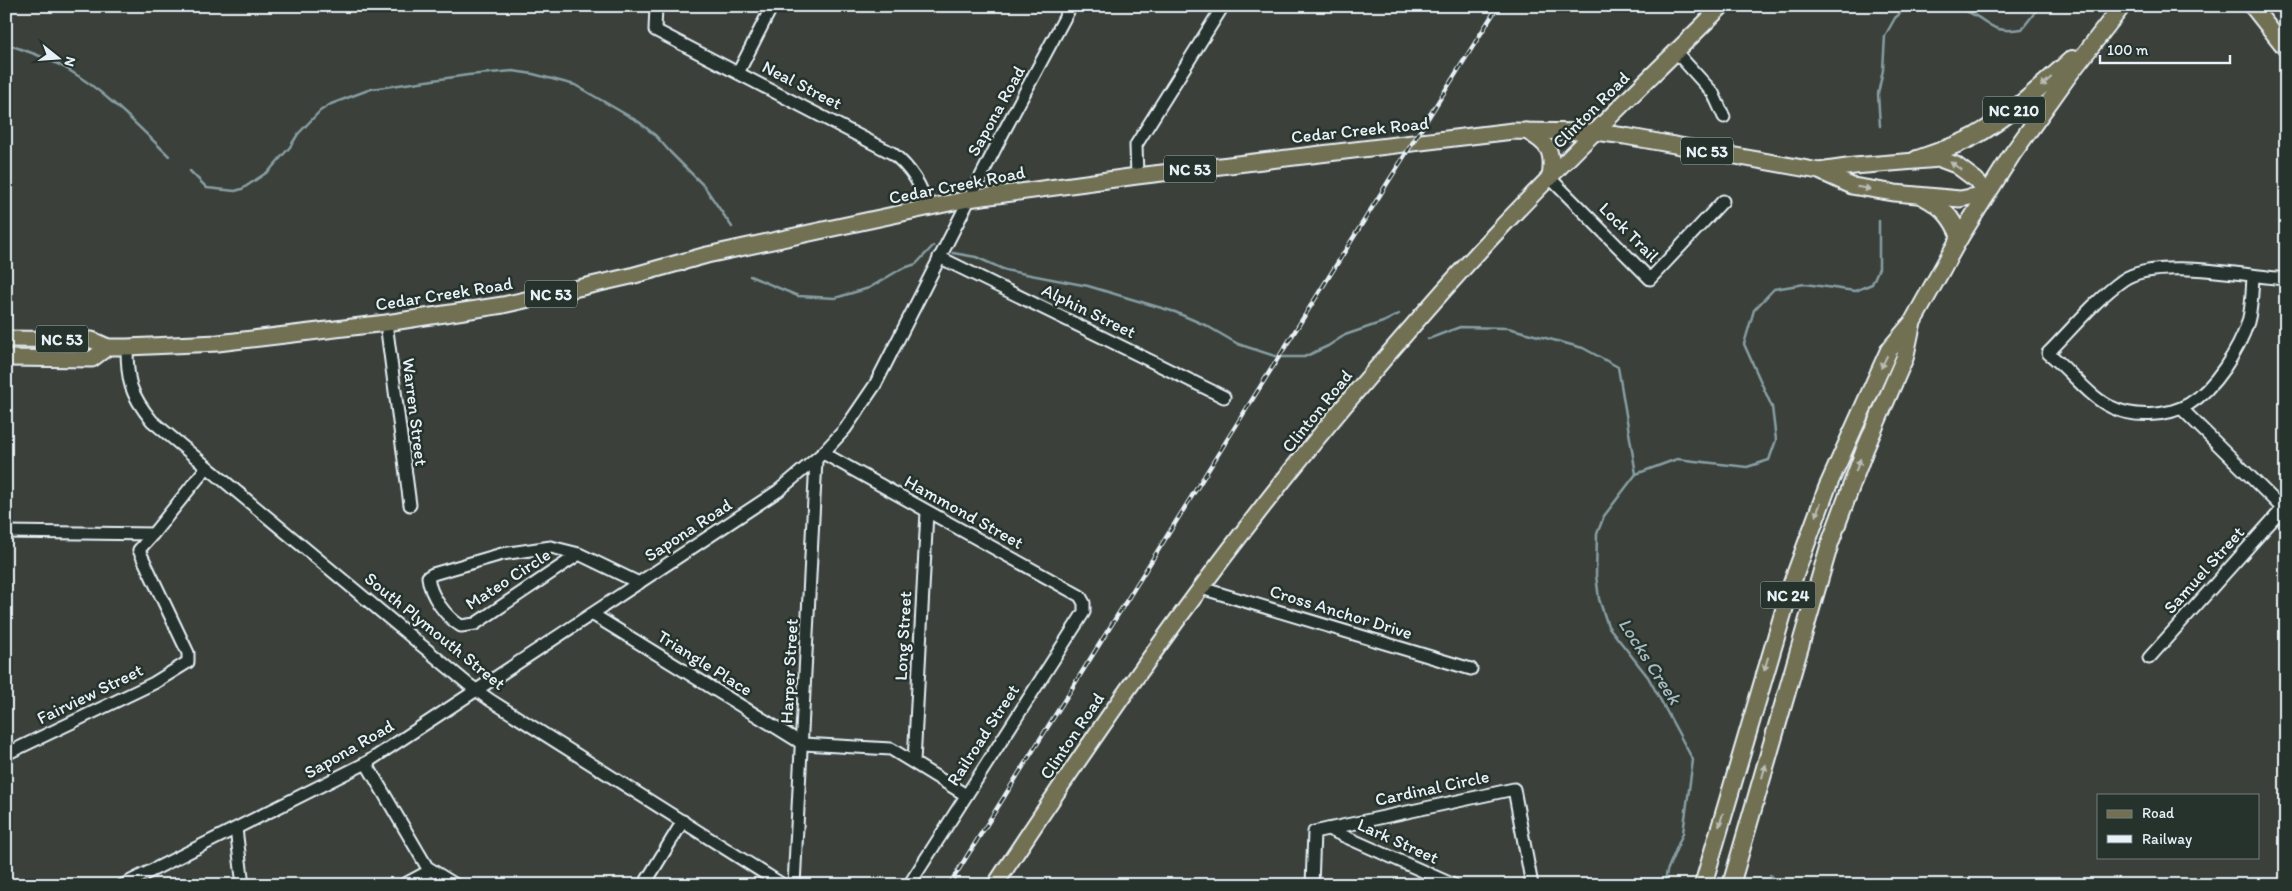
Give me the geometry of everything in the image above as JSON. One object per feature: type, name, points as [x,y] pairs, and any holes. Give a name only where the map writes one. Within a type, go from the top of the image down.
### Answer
[{"type":"highway","name":"NC 24","points":[[1702,885],[1777,630],[1809,535],[1847,441],[1889,350],[1912,323],[1986,194],[2040,114],[2122,6]]},
{"type":"highway","name":"NC 210","points":[[1917,160],[1956,146],[1990,127],[2022,103],[2096,38]]},
{"type":"highway","points":[[1924,197],[1940,206],[1948,214],[1960,237]]},
{"type":"highway","name":"NC 24","points":[[1731,885],[1830,543],[1865,449],[1905,357],[1912,323]]},
{"type":"main road","name":"Clinton Road","points":[[995,885],[1089,742],[1201,588],[1306,452],[1371,374],[1493,236],[1722,6]]},
{"type":"main road","points":[[2252,6],[2286,49]]},
{"type":"main road","name":"Cedar Creek Road","points":[[6,339],[92,340],[108,347],[127,347],[252,340],[386,324],[493,307],[631,276],[707,255],[968,199],[1137,176],[1526,131],[1595,132],[1819,171],[1852,186],[1924,197],[1960,199],[1986,194],[1976,180],[1951,162],[1940,159],[1819,171]]},
{"type":"main road","points":[[1526,131],[1539,138],[1548,148],[1553,160],[1550,178]]},
{"type":"main road","name":"Cedar Creek Road","points":[[6,358],[92,359],[108,347]]},
{"type":"street","name":"Neal Street","points":[[656,6],[655,30],[892,153],[914,174],[924,192],[928,209]]},
{"type":"street","points":[[738,72],[772,6]]},
{"type":"street","name":"Sapona Road","points":[[124,885],[366,763],[778,491],[820,456],[845,429],[875,385],[968,199],[1071,6]]},
{"type":"street","points":[[1137,176],[1136,145],[1223,6]]},
{"type":"street","points":[[1676,52],[1713,93],[1724,117]]},
{"type":"street","name":"Lock Trail","points":[[1550,178],[1650,279],[1723,201]]},
{"type":"street","name":"Alphin Street","points":[[939,257],[1224,397]]},
{"type":"street","points":[[2253,277],[2249,319],[2236,350],[2203,392],[2191,403],[2180,408],[2152,414],[2138,414],[2113,408],[2096,398],[2048,353],[2094,306],[2129,277],[2144,272],[2173,268],[2286,279]]},
{"type":"street","name":"Warren Street","points":[[386,324],[410,505]]},
{"type":"street","name":"South Plymouth Street","points":[[127,347],[127,368],[132,392],[152,421],[477,690],[784,885]]},
{"type":"street","points":[[2180,408],[2284,507]]},
{"type":"street","name":"Hammond Street","points":[[820,456],[1080,596],[1084,603]]},
{"type":"street","name":"Harper Street","points":[[794,885],[820,456]]},
{"type":"street","points":[[6,532],[153,534],[208,468]]},
{"type":"street","name":"Samuel Street","points":[[2149,658],[2284,507]]},
{"type":"street","name":"Long Street","points":[[914,762],[927,512]]},
{"type":"street","name":"Fairview Street","points":[[6,754],[154,683],[188,662],[188,653],[139,550],[153,534]]},
{"type":"street","name":"Mateo Circle","points":[[579,554],[475,624],[461,626],[449,618],[429,585],[428,577],[433,574],[502,554],[551,547],[579,554],[639,583]]},
{"type":"street","name":"Cross Anchor Drive","points":[[1201,588],[1471,669]]},
{"type":"street","name":"Railroad Street","points":[[910,885],[1084,612],[1084,603]]},
{"type":"street","name":"Triangle Place","points":[[592,614],[803,744],[891,750],[914,762],[966,795]]},
{"type":"street","points":[[366,763],[427,867],[456,885]]},
{"type":"street","name":"Cardinal Circle","points":[[1328,829],[1514,788],[1532,885]]},
{"type":"street","points":[[644,885],[683,821]]},
{"type":"street","points":[[236,829],[244,885]]},
{"type":"street","points":[[1312,885],[1314,832],[1328,829]]},
{"type":"street","name":"Lark Street","points":[[1328,829],[1454,885]]},
{"type":"street","points":[[403,885],[431,870]]},
{"type":"waterway","name":"Locks Creek","points":[[1880,126],[1878,94],[1883,70],[1885,36],[1895,18],[1908,6]]},
{"type":"waterway","name":"Locks Creek","points":[[1946,6],[1966,11],[1991,26],[2003,30],[2022,29],[2040,6]]},
{"type":"waterway","points":[[6,44],[52,61],[81,78],[120,109],[169,156]]},
{"type":"waterway","points":[[190,171],[207,188],[235,191],[242,189],[269,171],[290,147],[298,134],[320,111],[331,104],[371,89],[468,75],[513,71],[575,85],[639,122],[656,136],[704,186],[732,227]]},
{"type":"waterway","name":"Locks Creek","points":[[1664,885],[1667,871],[1683,833],[1693,760],[1648,677],[1608,626],[1599,599],[1596,575],[1597,534],[1604,516],[1636,474],[1677,459],[1747,467],[1769,460],[1776,440],[1772,407],[1744,344],[1754,310],[1774,289],[1805,284],[1855,291],[1872,284],[1879,268],[1879,221]]},
{"type":"waterway","points":[[750,276],[798,296],[835,298],[869,288],[901,269],[916,264],[933,246]]},
{"type":"waterway","points":[[953,253],[976,257],[1005,270],[1088,286],[1175,312],[1207,326],[1238,344],[1278,357],[1304,357],[1328,346],[1345,335],[1383,322],[1399,314]]},
{"type":"waterway","points":[[1428,339],[1460,327],[1508,328],[1583,348],[1618,367],[1636,474]]},
{"type":"waterway","name":"Locks Creek","points":[[1770,875],[1777,885]]},
{"type":"railway","points":[[949,885],[1498,6]]}]
